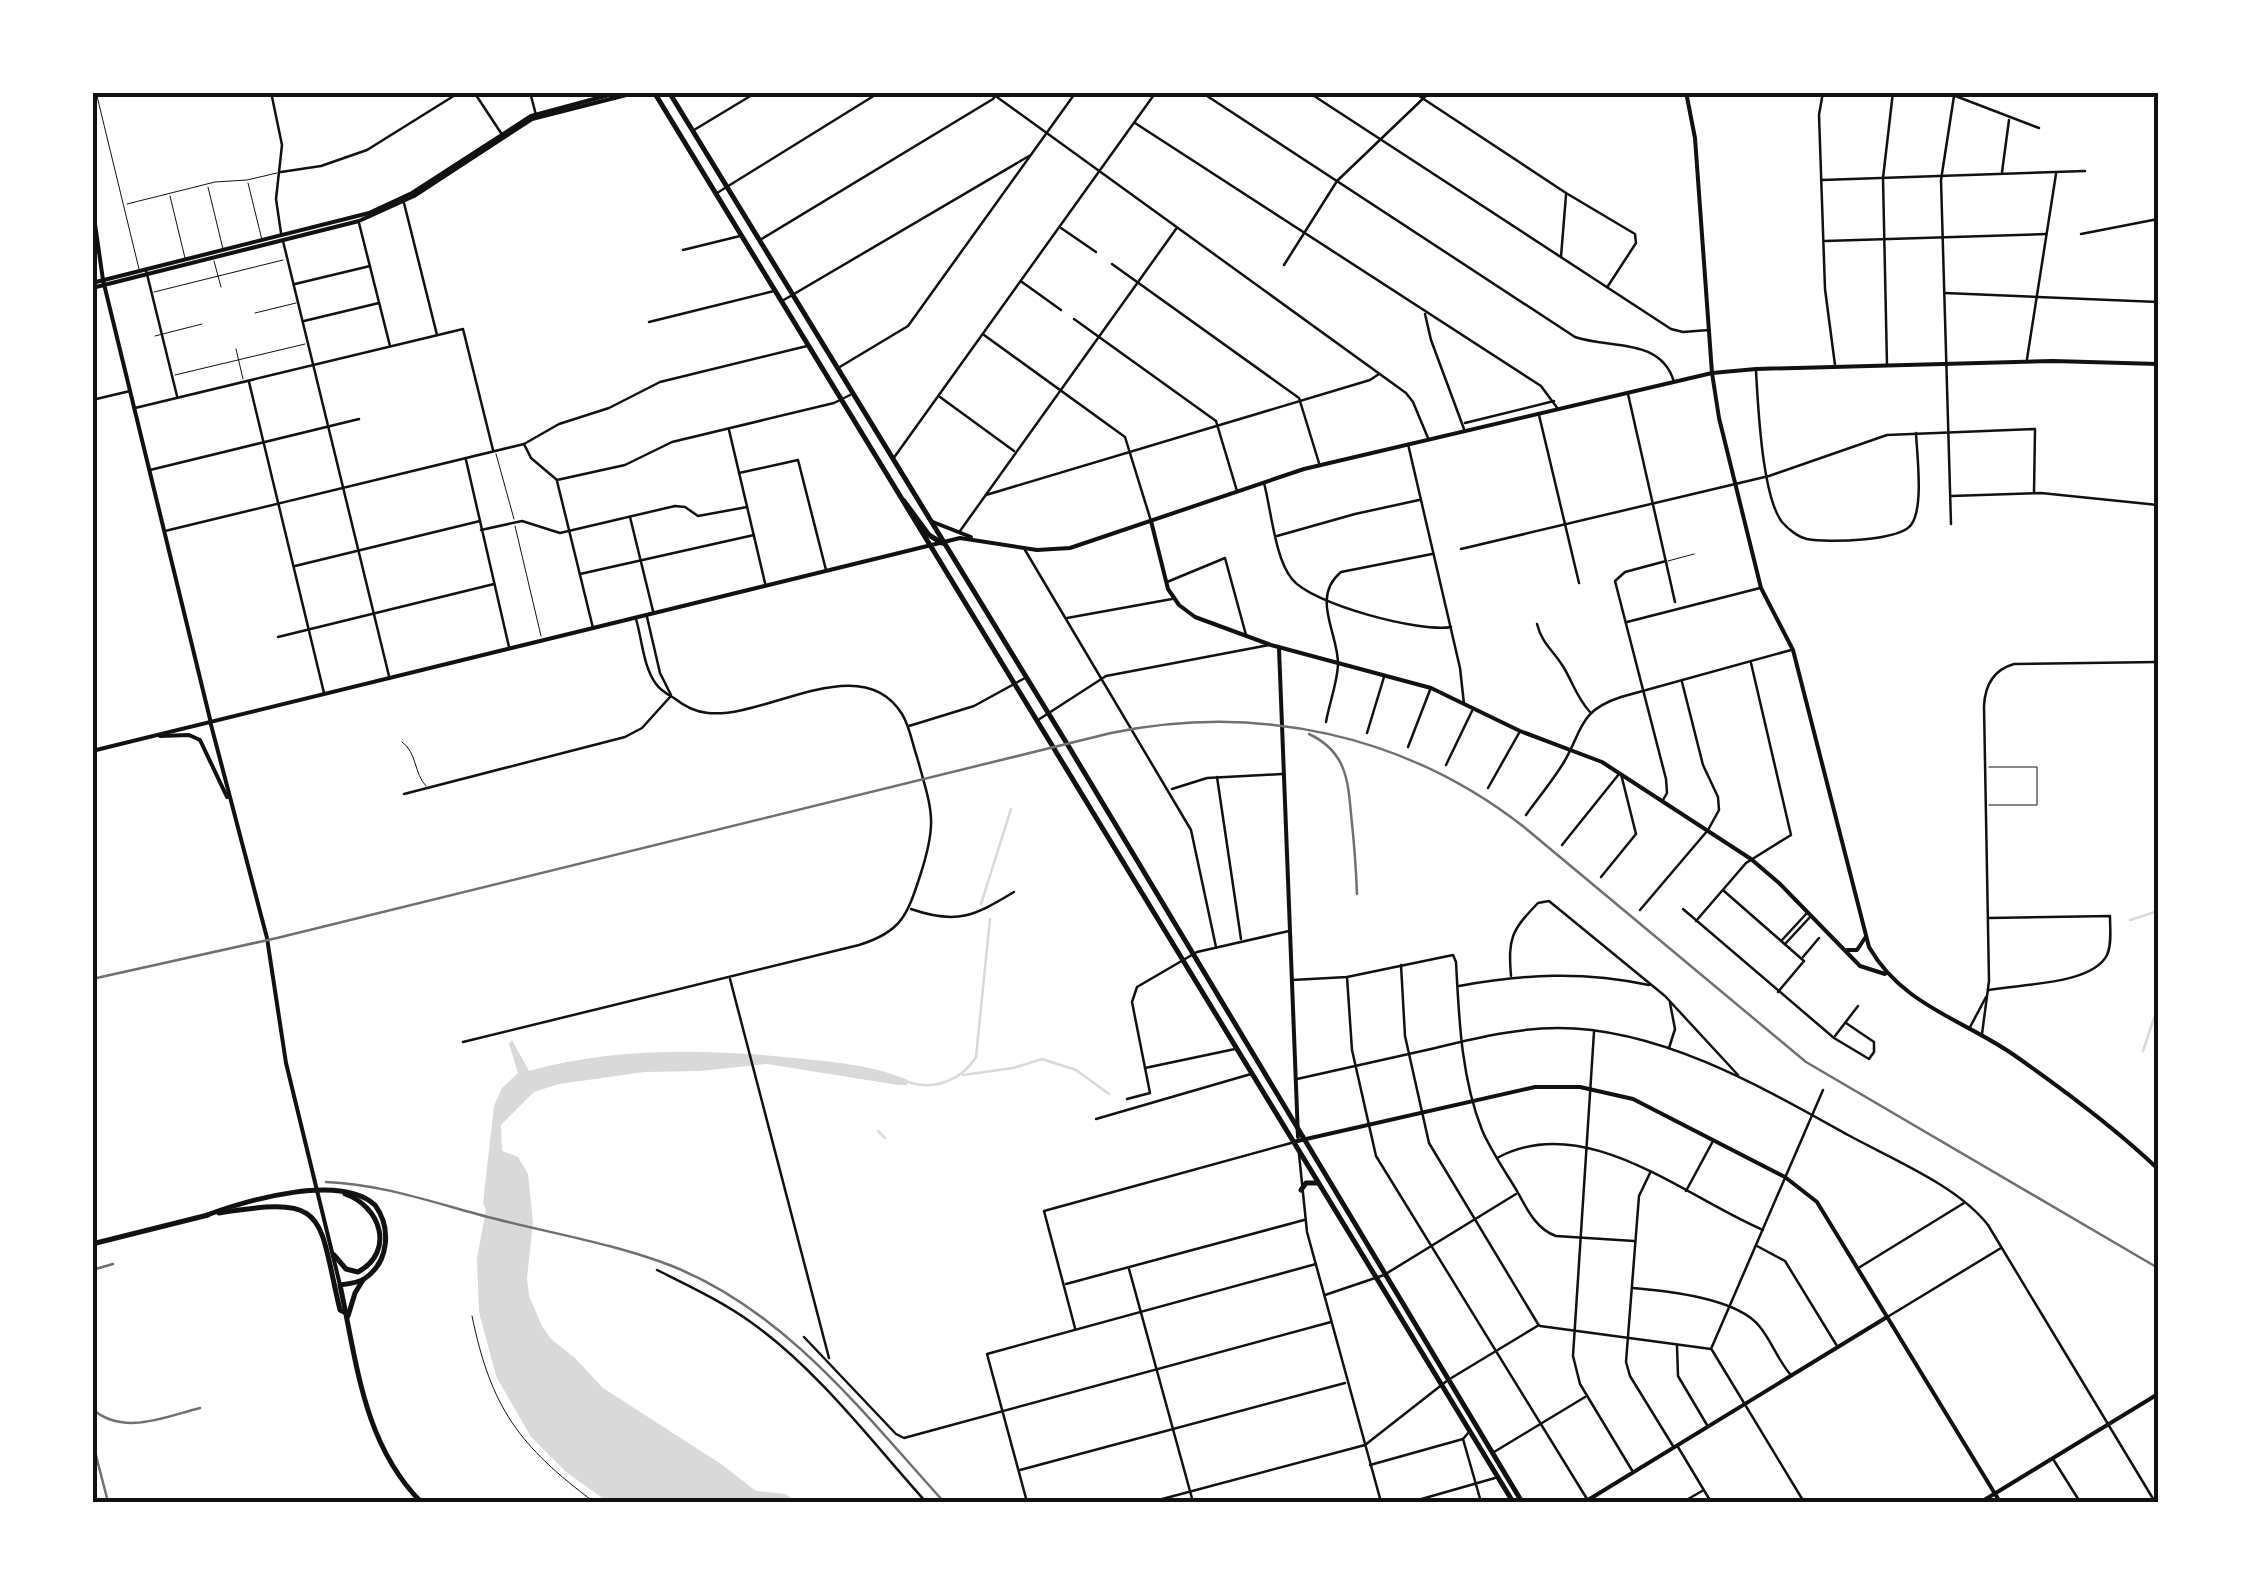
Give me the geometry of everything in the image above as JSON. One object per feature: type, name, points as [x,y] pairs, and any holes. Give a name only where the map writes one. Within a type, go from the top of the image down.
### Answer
[{"type":"main road","points":[[654,92],[1236,1048],[1297,1138],[1299,1151],[1319,1184],[1448,1380],[1522,1502]]},
{"type":"main road","points":[[669,92],[1192,954],[1513,1502]]},
{"type":"main road","points":[[893,487],[929,535],[942,543]]},
{"type":"main road","points":[[1300,1190],[1306,1183],[1319,1184]]},
{"type":"main road","points":[[92,1244],[256,1200],[312,1192],[365,1196],[375,1204],[386,1230],[382,1255],[355,1293],[347,1316]]},
{"type":"main road","points":[[334,1255],[346,1269],[358,1272],[372,1262],[378,1248],[380,1233],[374,1214],[352,1194]]},
{"type":"main road","points":[[208,1215],[262,1206],[291,1206],[309,1213],[320,1227],[340,1310],[347,1316]]},
{"type":"main road","points":[[363,1280],[340,1285],[378,1444],[394,1471],[422,1502]]},
{"type":"street","points":[[270,92],[282,145],[276,199],[282,238],[389,677]]},
{"type":"street","points":[[280,172],[321,166],[367,150],[460,92]]},
{"type":"street","points":[[474,92],[503,136]]},
{"type":"street","points":[[530,92],[536,116]]},
{"type":"street","points":[[92,285],[282,238],[379,209],[412,193],[536,116],[620,92]]},
{"type":"street","points":[[536,116],[638,92]]},
{"type":"street","points":[[692,131],[757,92]]},
{"type":"street","points":[[716,194],[880,92]]},
{"type":"street","points":[[837,369],[908,326],[1076,92]]},
{"type":"street","points":[[892,460],[1156,92]]},
{"type":"street","points":[[1201,92],[1575,336],[1633,346],[1668,366],[1674,382]]},
{"type":"street","points":[[1308,92],[1671,329],[1708,330]]},
{"type":"street","points":[[1413,92],[1636,236],[1636,243],[1608,287]]},
{"type":"street","points":[[1284,264],[1337,181],[1430,92]]},
{"type":"street","points":[[1686,92],[1695,138],[1712,374],[1735,485],[1761,588],[1792,650],[1866,938],[1887,974],[1920,1003],[1982,1036],[2099,1118],[2158,1169]]},
{"type":"street","points":[[1822,92],[1819,115],[1825,289],[1836,367]]},
{"type":"street","points":[[1887,365],[1883,178],[1893,92]]},
{"type":"street","points":[[1944,92],[2039,128]]},
{"type":"street","points":[[759,241],[994,94],[1410,396],[1428,440]]},
{"type":"street","points":[[1951,524],[1942,176],[1954,96]]},
{"type":"street","points":[[2002,174],[2010,119]]},
{"type":"street","points":[[1135,123],[1540,386],[1558,409]]},
{"type":"street","points":[[781,302],[1029,156]]},
{"type":"street","points":[[143,273],[262,241],[359,221],[403,202],[459,164]]},
{"type":"street","points":[[1820,180],[2085,171]]},
{"type":"street","points":[[2026,362],[2056,173]]},
{"type":"street","points":[[1561,258],[1566,193]]},
{"type":"street","points":[[403,202],[437,335]]},
{"type":"street","points":[[92,203],[103,283],[229,803],[267,938],[290,1080],[340,1285]]},
{"type":"street","points":[[2081,234],[2158,220]]},
{"type":"street","points":[[359,221],[390,346]]},
{"type":"street","points":[[1060,227],[1096,252]]},
{"type":"street","points":[[959,533],[1176,229]]},
{"type":"street","points":[[1824,241],[2046,234]]},
{"type":"street","points":[[683,250],[740,236]]},
{"type":"street","points":[[1112,264],[1300,400],[1319,464]]},
{"type":"street","points":[[294,284],[370,266]]},
{"type":"street","points":[[143,273],[178,398]]},
{"type":"street","points":[[1022,282],[1061,310]]},
{"type":"street","points":[[649,322],[774,291]]},
{"type":"street","points":[[1944,293],[2158,302]]},
{"type":"street","points":[[303,321],[380,303]]},
{"type":"street","points":[[1424,312],[1430,340],[1465,431]]},
{"type":"street","points":[[1074,319],[1219,426],[1237,491]]},
{"type":"street","points":[[134,408],[463,329],[494,451]]},
{"type":"street","points":[[983,334],[1122,435],[1151,521],[1166,582],[1174,598],[1194,617],[1279,648],[1430,688],[1520,732],[1570,749],[1620,773],[1752,859],[1843,949],[1866,968],[1887,974]]},
{"type":"street","points":[[164,531],[524,444],[559,424],[609,408],[660,382],[807,346]]},
{"type":"street","points":[[929,521],[975,538],[1024,548],[1070,548],[1319,464],[1712,374],[1887,365],[2158,364]]},
{"type":"street","points":[[1756,369],[1760,436],[1779,516],[1804,538],[1898,536],[1915,518],[1916,433]]},
{"type":"street","points":[[986,495],[1370,380],[1379,374]]},
{"type":"street","points":[[246,381],[324,693]]},
{"type":"street","points":[[92,400],[130,392]]},
{"type":"street","points":[[1627,393],[1675,602]]},
{"type":"street","points":[[557,480],[625,464],[666,444],[840,401],[852,394]]},
{"type":"street","points":[[939,396],[1016,453]]},
{"type":"street","points":[[1463,423],[1554,401]]},
{"type":"street","points":[[1539,413],[1579,584]]},
{"type":"street","points":[[149,471],[359,419]]},
{"type":"street","points":[[729,428],[766,586]]},
{"type":"street","points":[[1461,549],[1769,476],[1814,463],[1871,438],[1916,433],[2035,428],[2034,493]]},
{"type":"street","points":[[524,444],[531,458],[557,480],[593,628]]},
{"type":"street","points":[[1408,444],[1465,691],[1464,705]]},
{"type":"street","points":[[466,458],[510,648]]},
{"type":"street","points":[[739,473],[798,460],[826,571]]},
{"type":"street","points":[[1264,482],[1291,579],[1326,602],[1428,628],[1451,627]]},
{"type":"street","points":[[1949,496],[2034,493],[2158,505]]},
{"type":"street","points":[[1277,536],[1420,500]]},
{"type":"street","points":[[481,530],[528,522],[556,532],[569,531],[675,506],[685,507],[698,516],[747,506]]},
{"type":"street","points":[[630,516],[654,613]]},
{"type":"street","points":[[294,567],[480,520]]},
{"type":"street","points":[[580,574],[754,536]]},
{"type":"street","points":[[92,750],[928,546],[975,538]]},
{"type":"street","points":[[1024,548],[1170,790],[1197,846],[1216,947]]},
{"type":"street","points":[[1326,722],[1338,663],[1325,610],[1332,580],[1340,572],[1434,553]]},
{"type":"street","points":[[1166,582],[1225,558],[1246,637]]},
{"type":"street","points":[[1664,800],[1666,779],[1616,581],[1618,576],[1666,562]]},
{"type":"street","points":[[278,637],[494,584]]},
{"type":"street","points":[[1626,622],[1761,588]]},
{"type":"street","points":[[1065,618],[1174,598]]},
{"type":"street","points":[[646,614],[660,673],[671,696]]},
{"type":"street","points":[[463,1042],[876,940],[893,930],[910,908],[933,822],[908,727],[891,701],[860,686],[833,687],[714,714],[689,708],[657,685],[650,673],[636,617]]},
{"type":"street","points":[[1538,624],[1543,642],[1561,663],[1578,698],[1591,713]]},
{"type":"street","points":[[1036,720],[1102,679],[1270,645]]},
{"type":"street","points":[[1279,648],[1297,1138]]},
{"type":"street","points":[[1526,815],[1570,749],[1576,732],[1591,713],[1610,700],[1792,650]]},
{"type":"street","points":[[1696,921],[1752,859],[1791,835],[1751,662]]},
{"type":"street","points":[[1982,1036],[1988,990],[1985,767],[1986,691],[1990,680],[2002,668],[2020,664],[2158,662]]},
{"type":"street","points":[[1367,733],[1384,676]]},
{"type":"street","points":[[908,727],[974,706],[1025,678]]},
{"type":"street","points":[[1640,910],[1708,830],[1720,803],[1703,765],[1682,680]]},
{"type":"street","points":[[1408,747],[1430,688]]},
{"type":"street","points":[[404,794],[625,737],[642,728],[671,696]]},
{"type":"street","points":[[1446,765],[1473,710]]},
{"type":"street","points":[[1488,788],[1520,732]]},
{"type":"street","points":[[145,738],[189,734],[200,740],[229,803]]},
{"type":"street","points":[[1562,845],[1620,773]]},
{"type":"street","points":[[1601,877],[1636,834],[1620,773]]},
{"type":"street","points":[[1170,790],[1199,779],[1284,774]]},
{"type":"street","points":[[1217,777],[1242,942]]},
{"type":"street","points":[[1723,890],[1802,958]]},
{"type":"street","points":[[910,908],[938,917],[959,918],[1014,892]]},
{"type":"street","points":[[1511,976],[1509,946],[1513,931],[1538,903],[1546,900],[1670,1002],[1742,1079]]},
{"type":"street","points":[[1682,909],[1834,1038],[1866,1059],[1872,1057],[1872,1040],[1846,1023]]},
{"type":"street","points":[[1784,943],[1810,913]]},
{"type":"street","points":[[1988,918],[2110,916],[2106,957],[2092,971],[1988,990]]},
{"type":"street","points":[[1127,1100],[1150,1093],[1132,1002],[1134,991],[1192,954],[1291,931]]},
{"type":"street","points":[[1778,992],[1818,938]]},
{"type":"street","points":[[1843,949],[1858,950],[1866,938]]},
{"type":"street","points":[[1292,980],[1348,977],[1453,955],[1461,1042],[1474,1099],[1483,1131],[1518,1193],[1544,1231],[1556,1236],[1634,1241]]},
{"type":"street","points":[[1866,968],[1878,962]]},
{"type":"street","points":[[1402,964],[1408,1054],[1430,1143],[1539,1325]]},
{"type":"street","points":[[1457,986],[1511,976],[1582,974],[1649,985]]},
{"type":"street","points":[[730,977],[829,1360]]},
{"type":"street","points":[[1348,977],[1356,1066],[1378,1160],[1589,1501],[2001,1248]]},
{"type":"street","points":[[1969,1029],[1988,990]]},
{"type":"street","points":[[1668,1050],[1675,1029],[1670,1002]]},
{"type":"street","points":[[1834,1038],[1858,1006]]},
{"type":"street","points":[[1296,1079],[1523,1030],[1594,1030],[1668,1050],[1742,1079],[1812,1114],[1965,1202],[1981,1216],[2155,1502]]},
{"type":"street","points":[[1594,1030],[1573,1330],[1574,1366],[1587,1396],[1634,1472]]},
{"type":"street","points":[[1145,1068],[1236,1048]]},
{"type":"street","points":[[1096,1119],[1252,1074]]},
{"type":"street","points":[[1075,1330],[1044,1211],[1297,1138],[1420,1110],[1535,1086],[1590,1089],[1633,1099],[1785,1177],[1817,1202],[2000,1502]]},
{"type":"street","points":[[1711,1350],[1823,1090]]},
{"type":"street","points":[[1685,1192],[1714,1140]]},
{"type":"street","points":[[1497,1158],[1530,1146],[1585,1146],[1620,1157],[1763,1230]]},
{"type":"street","points":[[1299,1151],[1305,1220],[1380,1502]]},
{"type":"street","points":[[1650,1173],[1639,1196],[1626,1362],[1630,1376],[1711,1502]]},
{"type":"street","points":[[1324,1296],[1380,1277],[1518,1193]]},
{"type":"street","points":[[1858,1268],[1965,1202]]},
{"type":"street","points":[[1064,1285],[1305,1220]]},
{"type":"street","points":[[1756,1246],[1785,1262],[1838,1348]]},
{"type":"street","points":[[1027,1502],[987,1354],[1316,1264]]},
{"type":"street","points":[[1129,1268],[1193,1502]]},
{"type":"street","points":[[657,1270],[724,1304],[778,1344],[926,1502]]},
{"type":"street","points":[[1631,1288],[1700,1296],[1757,1322],[1792,1375]]},
{"type":"street","points":[[804,1337],[904,1438],[1330,1322]]},
{"type":"street","points":[[1151,1502],[1365,1445],[1448,1380],[1539,1325],[1711,1350],[1804,1502]]},
{"type":"street","points":[[1678,1345],[1678,1376],[1708,1427]]},
{"type":"street","points":[[1018,1471],[1347,1382]]},
{"type":"street","points":[[1981,1502],[2158,1394]]},
{"type":"street","points":[[1492,1453],[1587,1396]]},
{"type":"street","points":[[1370,1465],[1463,1439],[1470,1431]]},
{"type":"street","points":[[1463,1439],[1482,1502]]},
{"type":"street","points":[[2052,1458],[2080,1502]]},
{"type":"street","points":[[1410,1502],[1498,1477]]},
{"type":"street","points":[[1684,1502],[1704,1490]]},
{"type":"lane","points":[[96,92],[143,273]]},
{"type":"lane","points":[[124,205],[208,184],[280,172]]},
{"type":"lane","points":[[247,180],[262,241]]},
{"type":"lane","points":[[208,184],[223,251]]},
{"type":"lane","points":[[169,193],[186,260]]},
{"type":"lane","points":[[213,256],[220,287]]},
{"type":"lane","points":[[148,293],[288,258]]},
{"type":"lane","points":[[255,313],[298,302]]},
{"type":"lane","points":[[155,336],[202,324]]},
{"type":"lane","points":[[172,376],[308,343]]},
{"type":"lane","points":[[236,349],[246,381]]},
{"type":"lane","points":[[494,451],[542,640]]},
{"type":"lane","points":[[1666,562],[1694,554]]},
{"type":"lane","points":[[402,742],[410,748],[426,786]]},
{"type":"lane","points":[[1985,767],[2037,767],[2037,804],[1986,805]]},
{"type":"lane","points":[[472,1316],[482,1364],[497,1402],[514,1428],[552,1469],[594,1502]]},
{"type":"shaded area","points":[[512,1040],[529,1071],[628,1054],[695,1052],[838,1063],[908,1080],[907,1085],[898,1085],[767,1064],[645,1072],[559,1084],[534,1092],[501,1125],[502,1151],[518,1157],[528,1174],[533,1222],[529,1296],[551,1339],[603,1388],[756,1491],[786,1494],[796,1502],[608,1502],[566,1472],[531,1437],[496,1376],[479,1312],[477,1258],[486,1210],[483,1203],[494,1106],[502,1088],[518,1073],[509,1044]]},
{"type":"waterway","points":[[981,904],[1011,809]]},
{"type":"waterway","points":[[2130,920],[2158,911]]},
{"type":"waterway","points":[[908,1082],[947,1082],[976,1057],[990,919]]},
{"type":"waterway","points":[[2143,1051],[2158,1006]]},
{"type":"waterway","points":[[963,1075],[1013,1068],[1042,1059],[1076,1070],[1109,1094]]},
{"type":"waterway","points":[[878,1131],[885,1138]]},
{"type":"railway","points":[[92,979],[277,938],[1111,733],[1221,722],[1275,725],[1380,748],[1478,795],[1524,827],[1806,1062],[2158,1268]]},
{"type":"railway","points":[[1309,734],[1337,757],[1346,777],[1357,894]]},
{"type":"railway","points":[[326,1182],[391,1191],[607,1245],[672,1266],[713,1286],[752,1310],[821,1368],[944,1502]]},
{"type":"railway","points":[[92,1270],[113,1264]]},
{"type":"railway","points":[[92,1409],[104,1417],[131,1423],[200,1408]]},
{"type":"railway","points":[[92,1440],[108,1502]]}]
